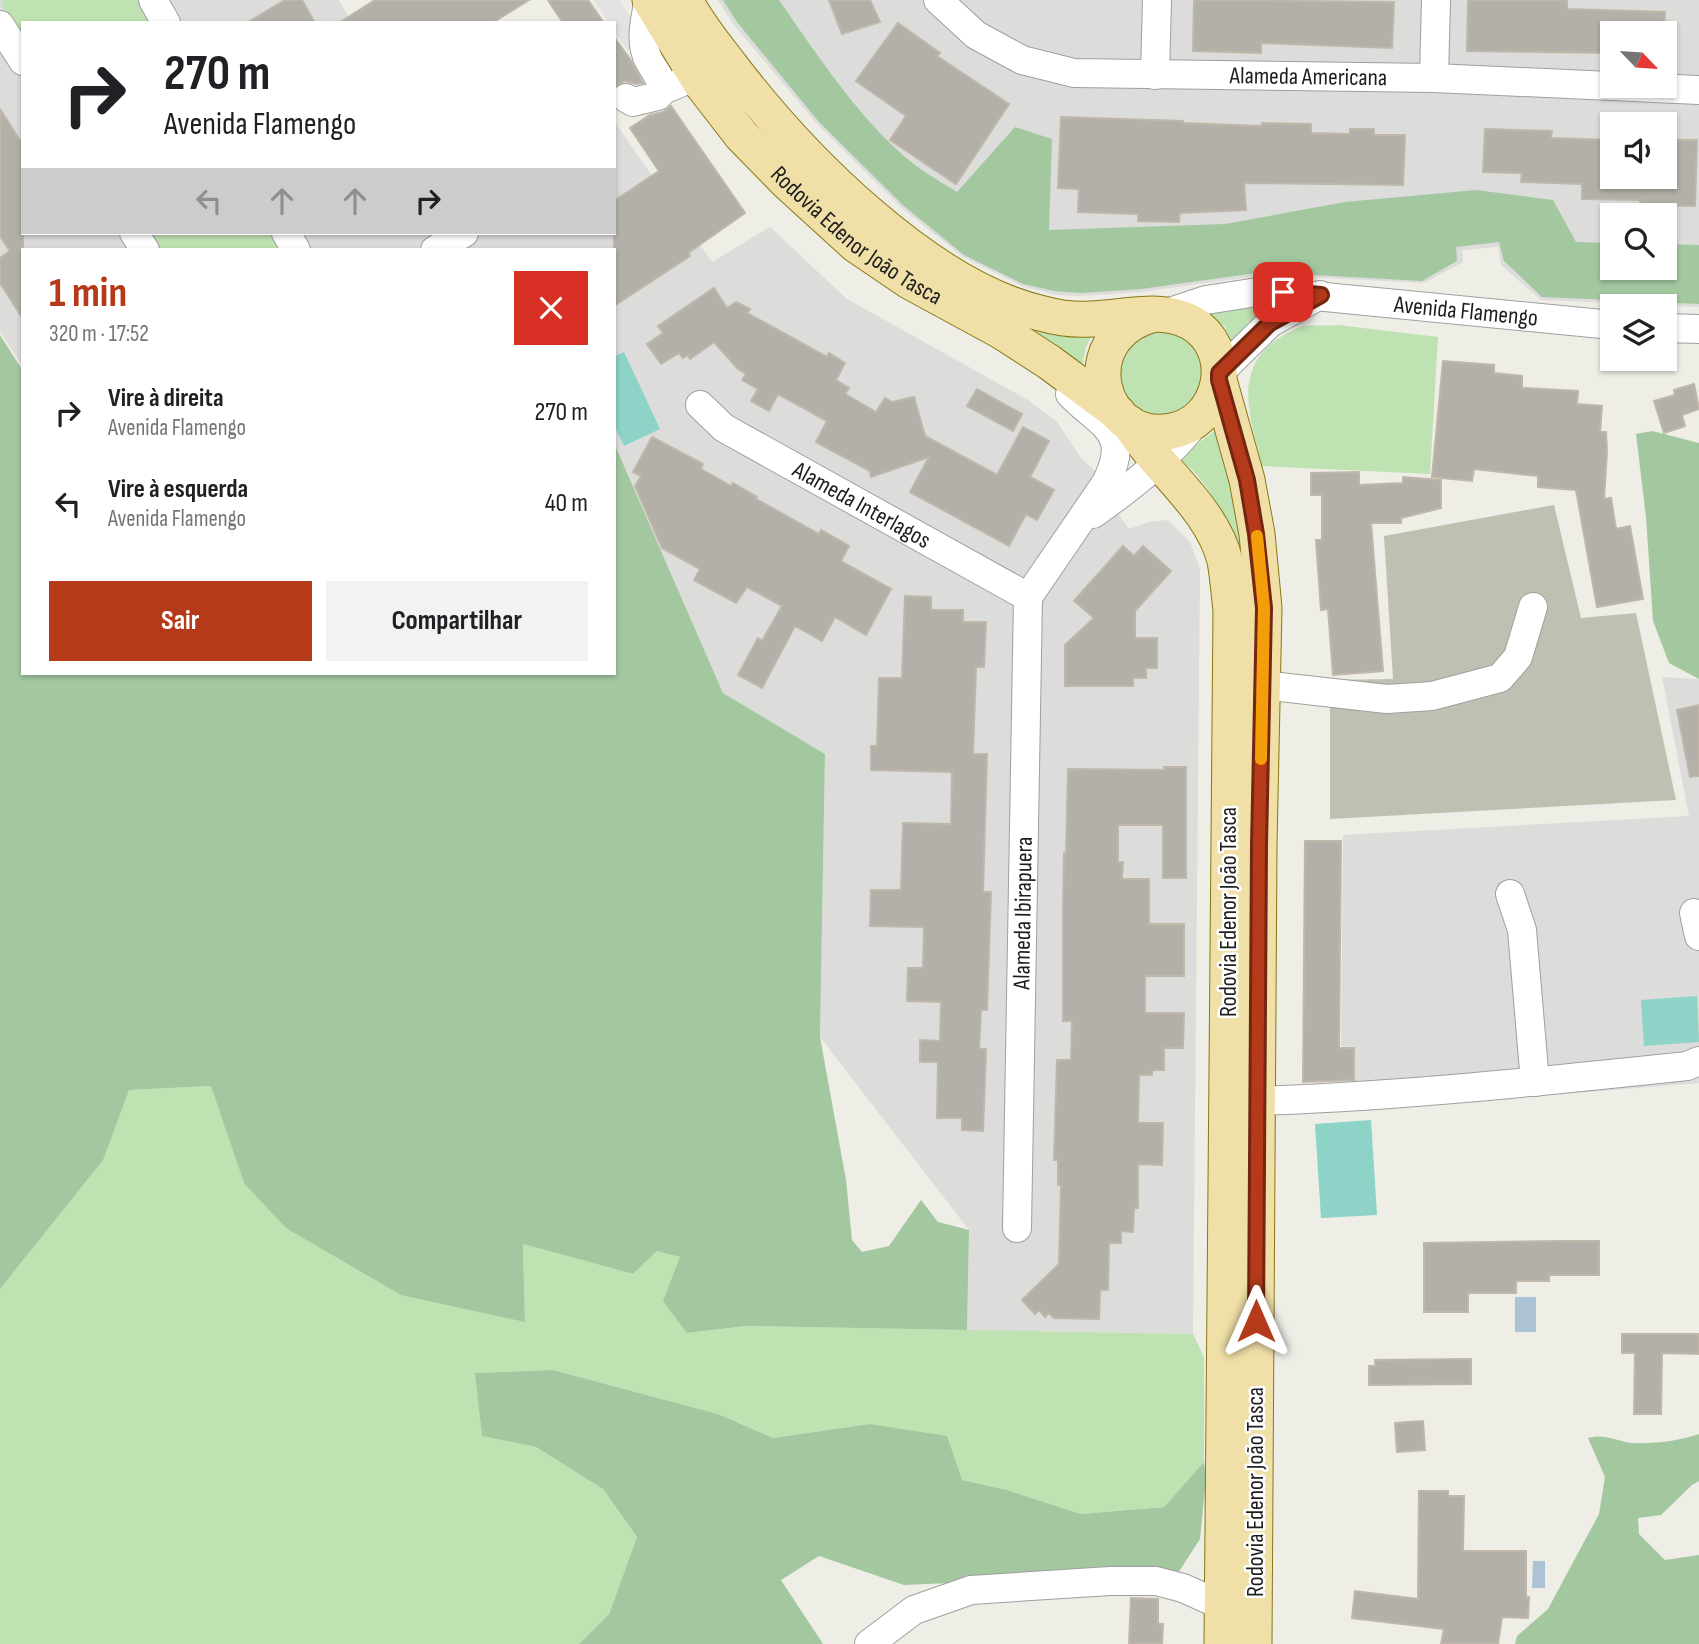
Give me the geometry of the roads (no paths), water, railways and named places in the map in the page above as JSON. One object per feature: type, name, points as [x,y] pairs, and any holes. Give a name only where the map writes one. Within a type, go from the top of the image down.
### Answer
[{"type":"main road","name":"Rodovia Edenor João Tasca","points":[[650,0],[700,82],[741,135],[787,182],[856,245],[909,281],[1001,331],[1049,362],[1124,418],[1141,443],[1211,527],[1224,560],[1231,610],[1244,931],[1258,1101],[1254,1644]]},
{"type":"main road","name":"Rodovia Edenor João Tasca","points":[[685,0],[693,16],[753,96],[814,161],[892,233],[931,262],[972,288],[1017,307],[1045,315],[1089,319],[1158,315]]},
{"type":"main road","points":[[1158,315],[1190,322],[1201,330],[1216,353],[1219,376],[1208,408],[1198,419],[1171,431],[1142,429],[1124,418],[1110,402],[1103,380],[1103,362],[1108,348],[1125,326],[1137,319],[1158,315]]},
{"type":"main road","name":"Rodovia Edenor João Tasca","points":[[1219,376],[1247,480],[1264,608],[1262,685],[1244,931],[1222,1644]]},
{"type":"street","points":[[153,0],[165,21]]},
{"type":"street","points":[[650,0],[643,36],[648,59],[662,78],[663,90]]},
{"type":"street","name":"Alameda Americana","points":[[938,0],[975,35],[1022,60],[1074,73],[1434,78],[1699,90]]},
{"type":"street","points":[[1155,75],[1157,0]]},
{"type":"street","points":[[1434,78],[1436,0]]},
{"type":"street","points":[[0,25],[21,58]]},
{"type":"street","points":[[626,98],[632,102],[658,96],[663,90],[680,83],[700,82]]},
{"type":"street","points":[[438,248],[461,235]]},
{"type":"street","name":"Avenida Flamengo","points":[[1158,315],[1206,300],[1264,291],[1600,324]]},
{"type":"street","points":[[1219,376],[1270,323],[1321,295]]},
{"type":"street","points":[[1677,329],[1699,330]]},
{"type":"street","points":[[1028,597],[1082,522],[1114,467],[1116,443],[1111,432],[1061,385],[1049,362]]},
{"type":"street","name":"Alameda Interlagos","points":[[700,405],[724,428],[1028,597]]},
{"type":"street","points":[[1082,522],[1128,490],[1168,473],[1186,435],[1198,419]]},
{"type":"street","name":"Alameda Ibirapuera","points":[[1017,1228],[1028,597]]},
{"type":"street","points":[[1262,685],[1387,699],[1432,696],[1500,678],[1518,657],[1533,607]]},
{"type":"street","points":[[1510,894],[1522,930],[1535,1082]]},
{"type":"street","points":[[1258,1101],[1354,1097],[1535,1082],[1687,1066],[1699,1061]]},
{"type":"street","points":[[870,1644],[914,1610],[971,1590],[1110,1581],[1156,1581],[1183,1588],[1223,1606]]}]
